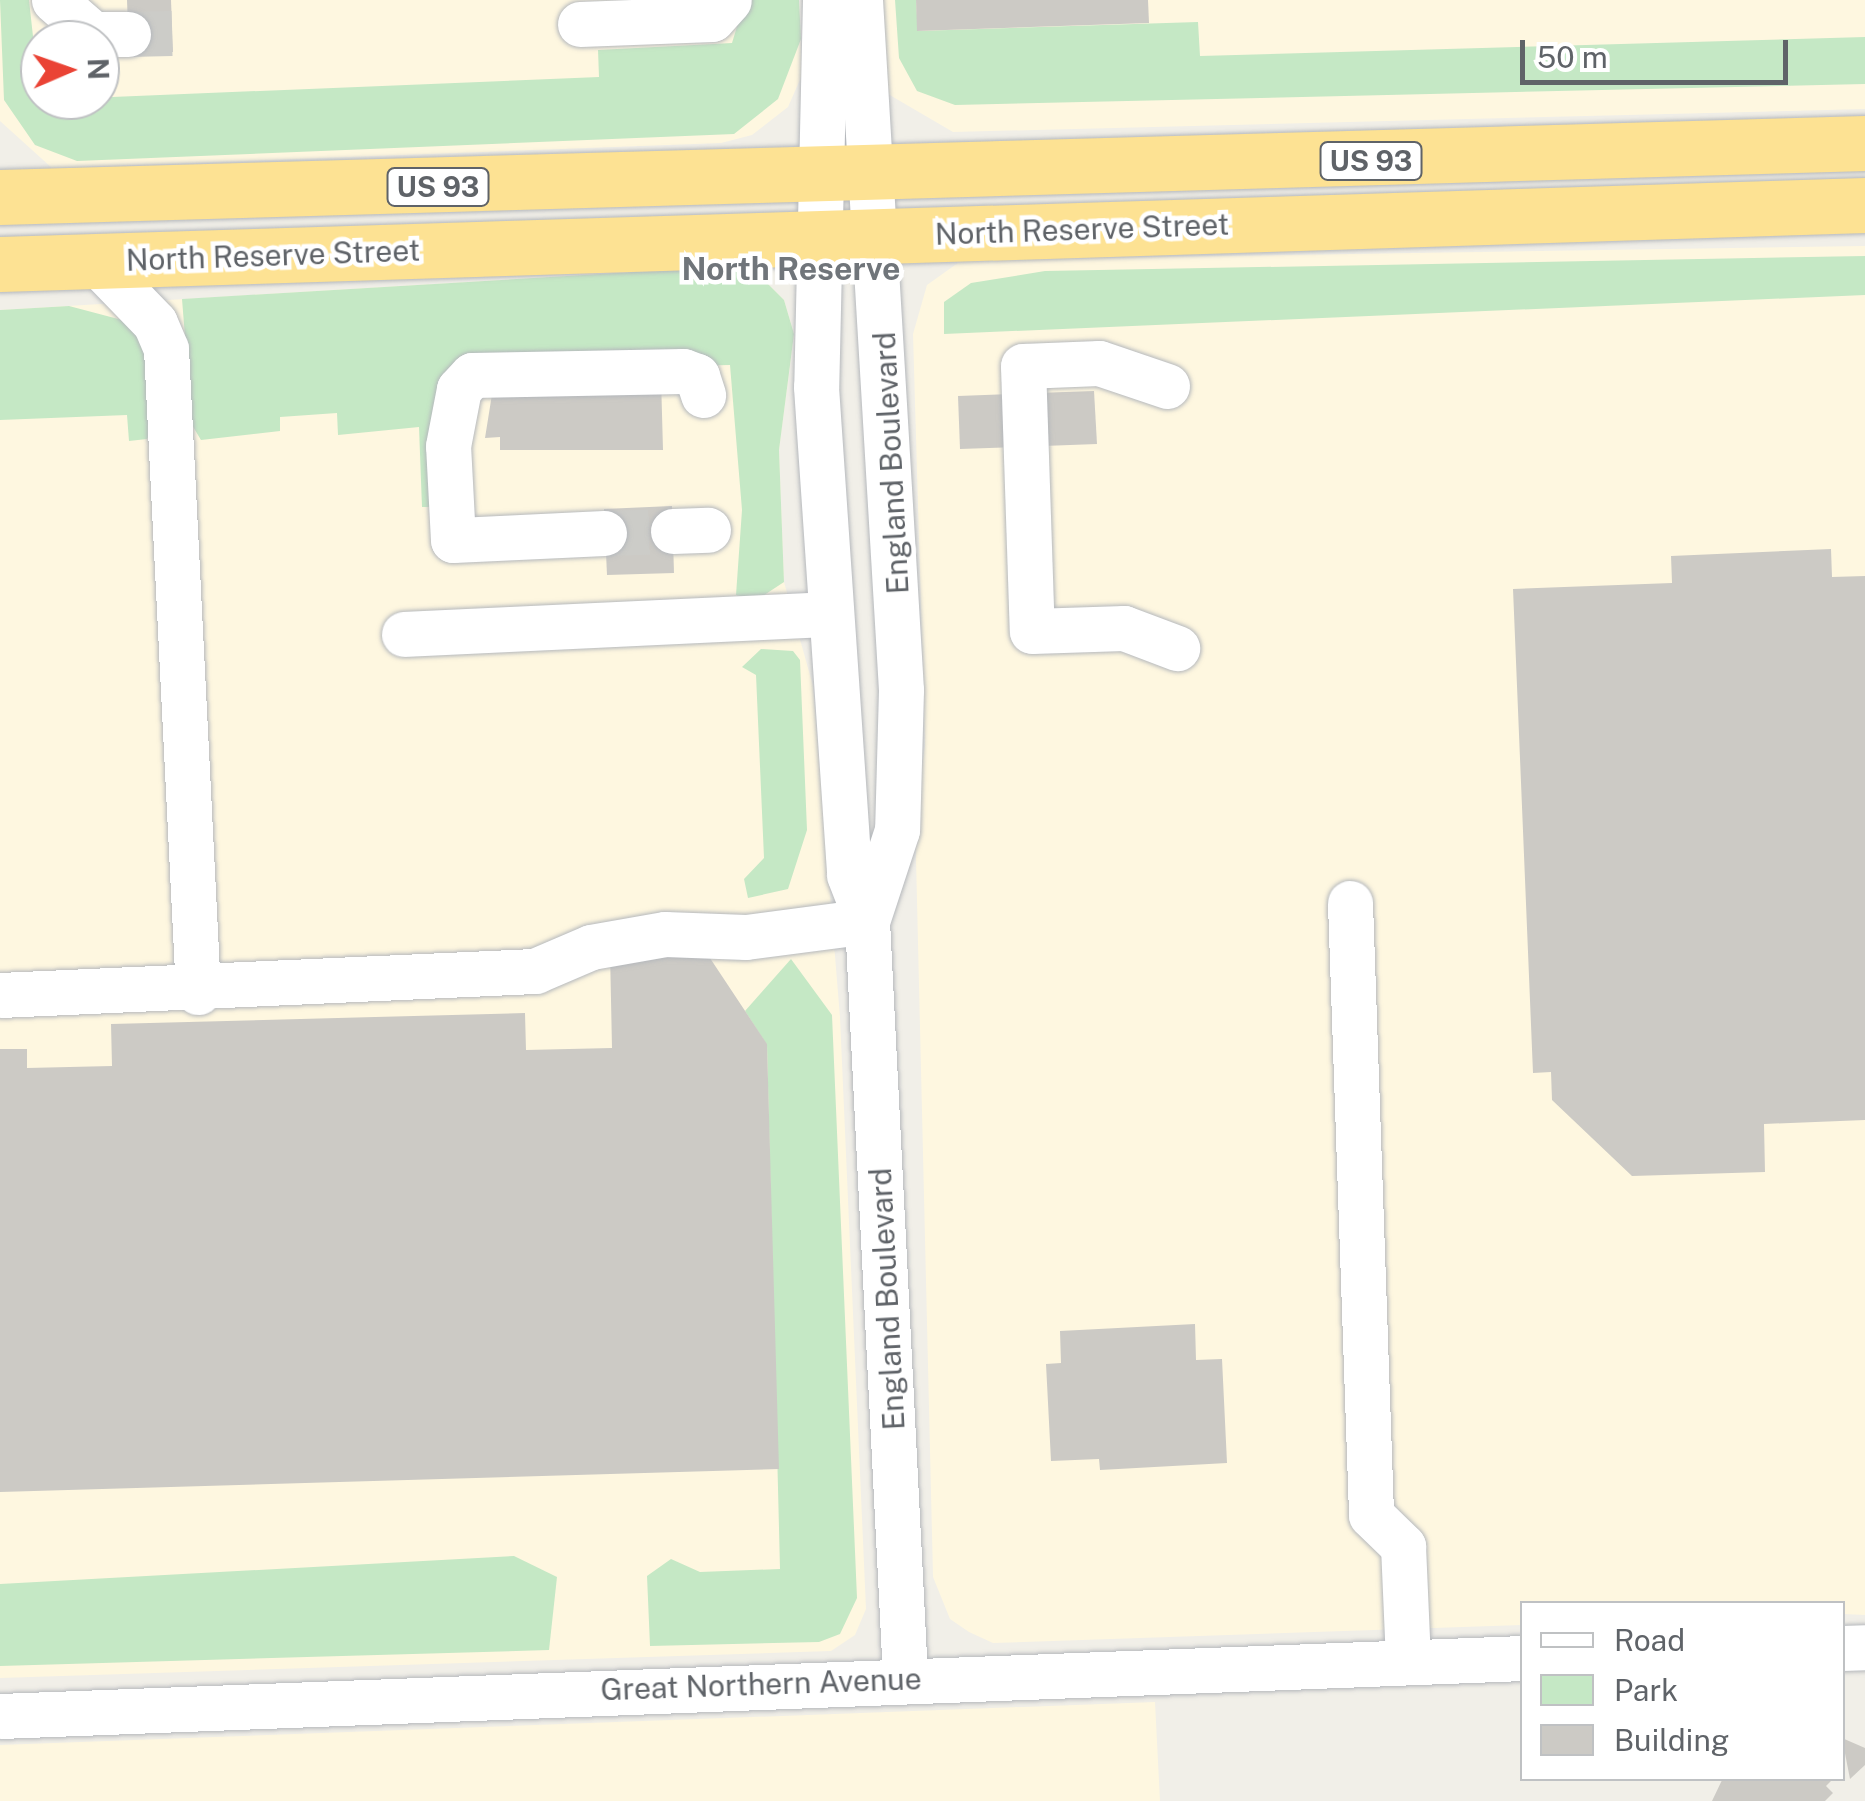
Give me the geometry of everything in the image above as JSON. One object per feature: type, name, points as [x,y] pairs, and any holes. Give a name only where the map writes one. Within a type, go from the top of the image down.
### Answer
[{"type":"highway","name":"North Reserve Street","points":[[0,197],[877,177],[1865,143]]},
{"type":"highway","name":"North Reserve Street","points":[[0,264],[1865,205]]},
{"type":"highway","points":[[1349,221],[1370,238],[1865,230]]},
{"type":"street","points":[[54,0],[94,34],[128,34]]},
{"type":"street","points":[[580,24],[712,19],[730,0]]},
{"type":"street","name":"England Boulevard","points":[[825,0],[815,237],[830,614],[849,875],[867,921],[905,1678]]},
{"type":"street","name":"England Boulevard","points":[[860,0],[877,177],[901,690],[897,830],[867,921]]},
{"type":"street","points":[[95,261],[155,323],[166,350],[178,471],[198,992]]},
{"type":"street","points":[[1167,386],[1098,363],[1023,366],[1032,631],[1124,628],[1177,648]]},
{"type":"street","points":[[604,534],[453,540],[448,446],[459,388],[472,375],[683,371],[697,376],[703,395]]},
{"type":"street","points":[[404,634],[830,614]]},
{"type":"street","points":[[1350,903],[1372,1515],[1403,1546],[1408,1662]]},
{"type":"street","points":[[0,996],[198,992],[535,971],[591,947],[666,934],[746,936],[867,921]]},
{"type":"street","name":"Great Northern Avenue","points":[[0,1716],[905,1678],[1520,1658]]},
{"type":"shaded area","points":[[0,0],[799,0],[802,75],[788,107],[752,135],[721,143],[52,168],[0,121]]},
{"type":"shaded area","points":[[870,0],[1865,0],[1865,109],[953,132],[888,94],[871,49]]},
{"type":"shaded area","points":[[1865,246],[1865,1615],[1845,1614],[1845,1601],[1520,1601],[1520,1625],[993,1643],[950,1619],[933,1577],[915,816],[925,746],[913,334],[927,285],[962,260]]},
{"type":"shaded area","points":[[718,267],[758,274],[784,300],[794,334],[779,450],[784,582],[813,686],[840,1017],[866,1609],[855,1635],[831,1651],[0,1678],[0,310]]},
{"type":"shaded area","points":[[1155,1702],[1160,1801],[0,1801],[0,1745]]},
{"type":"green space","points":[[0,0],[29,0],[31,20],[20,20],[20,120],[120,120],[120,97],[599,77],[598,50],[732,43],[745,0],[799,0],[801,39],[778,99],[734,134],[77,161],[35,145],[4,100]]},
{"type":"green space","points":[[895,0],[916,0],[918,31],[1198,22],[1200,56],[1865,37],[1865,84],[955,105],[917,91],[899,58]]},
{"type":"green space","points":[[1865,256],[1865,295],[944,334],[944,302],[971,283],[1045,271]]},
{"type":"green space","points":[[718,267],[758,274],[784,300],[794,334],[779,450],[784,582],[755,601],[736,595],[742,510],[730,365],[469,371],[444,507],[422,507],[419,427],[338,435],[337,413],[280,417],[280,431],[201,440],[192,425],[182,299]]},
{"type":"green space","points":[[69,306],[122,320],[152,343],[160,414],[147,439],[129,441],[127,415],[0,420],[0,310]]},
{"type":"green space","points":[[761,649],[793,651],[800,660],[807,830],[788,889],[748,898],[744,879],[764,858],[756,675],[742,667]]},
{"type":"green space","points":[[791,959],[832,1015],[857,1598],[840,1634],[819,1642],[650,1646],[647,1576],[671,1559],[700,1572],[780,1569],[767,1045],[745,1011]]},
{"type":"green space","points":[[514,1556],[557,1577],[549,1650],[0,1666],[0,1584]]},
{"type":"building","points":[[127,0],[171,0],[173,52],[129,53]]},
{"type":"building","points":[[916,0],[1148,0],[1149,23],[917,31]]},
{"type":"building","points":[[661,378],[663,450],[500,450],[500,437],[485,438],[493,388]]},
{"type":"building","points":[[1094,391],[1097,444],[960,449],[958,396]]},
{"type":"building","points":[[672,506],[674,573],[607,575],[604,509]]},
{"type":"building","points":[[1831,549],[1832,577],[1865,576],[1865,1120],[1764,1124],[1765,1172],[1632,1176],[1552,1100],[1551,1072],[1533,1073],[1513,589],[1672,583],[1671,556]]},
{"type":"building","points":[[704,949],[767,1044],[779,1469],[0,1492],[0,1049],[27,1049],[27,1068],[112,1066],[111,1024],[525,1013],[526,1050],[612,1048],[610,952]]},
{"type":"building","points":[[1195,1324],[1196,1360],[1222,1359],[1227,1463],[1100,1470],[1099,1459],[1051,1461],[1046,1364],[1061,1363],[1060,1331]]},
{"type":"building","points":[[1845,1739],[1865,1748],[1865,1765],[1850,1779]]},
{"type":"building","points":[[1722,1781],[1831,1781],[1826,1786],[1833,1793],[1825,1801],[1712,1801]]},
{"type":"tunnel","points":[[128,34],[172,33]]},
{"type":"tunnel","points":[[604,533],[673,531]]},
{"type":"district","name":"North Reserve","points":[[791,269]]}]
